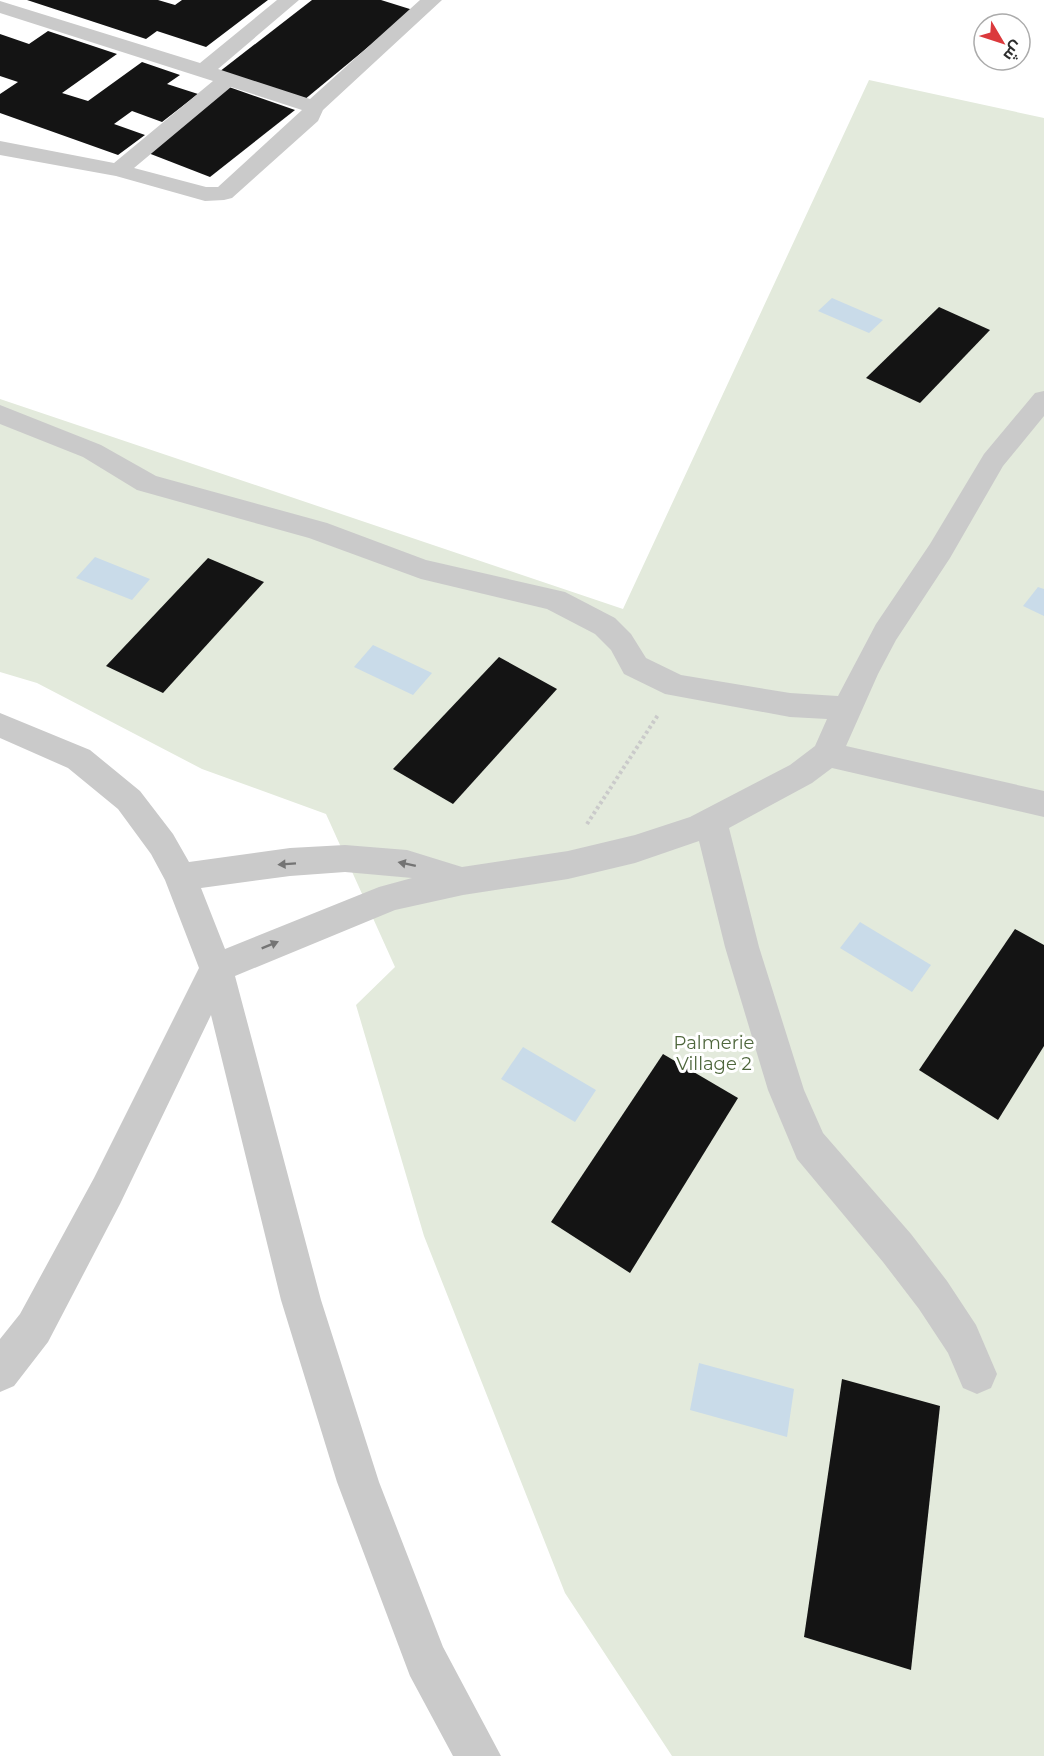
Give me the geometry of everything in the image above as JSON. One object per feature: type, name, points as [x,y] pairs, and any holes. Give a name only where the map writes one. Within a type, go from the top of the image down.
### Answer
[{"type":"street","points":[[0,5],[6,0]]},
{"type":"street","points":[[203,71],[289,0]]},
{"type":"street","points":[[0,148],[118,170],[205,194],[219,195],[310,117],[314,107],[432,0]]},
{"type":"street","points":[[0,5],[314,107]]},
{"type":"street","points":[[118,170],[228,79]]},
{"type":"street","points":[[0,1372],[40,1318],[107,1191],[216,968],[366,905],[392,897],[462,881],[589,860],[635,849],[711,822],[801,774],[827,754],[863,673],[886,632],[940,551],[993,460],[1044,399]]},
{"type":"street","points":[[0,414],[92,451],[147,483],[317,530],[421,569],[555,600],[605,626],[621,642],[635,666],[652,677],[676,686],[790,705],[848,708]]},
{"type":"street","points":[[0,725],[79,759],[129,800],[162,844],[180,877],[216,968],[302,1300],[358,1482],[426,1660],[478,1756]]},
{"type":"street","points":[[827,754],[1044,804]]},
{"type":"street","points":[[711,822],[746,958],[786,1090],[810,1146],[897,1248],[933,1295],[962,1339],[976,1374]]},
{"type":"street","points":[[180,877],[266,865],[346,860],[399,862],[462,881]]},
{"type":"path","points":[[589,860],[581,838],[588,821],[676,686]]},
{"type":"green space","name":"Palmerie Village 2","points":[[869,80],[1044,118],[1044,1756],[672,1756],[565,1593],[424,1236],[356,1005],[395,967],[326,814],[202,769],[37,683],[0,672],[0,399],[623,609]]},
{"type":"water","points":[[832,298],[883,320],[869,333],[818,311]]},
{"type":"water","points":[[95,557],[150,579],[132,600],[76,578]]},
{"type":"water","points":[[1038,587],[1044,589],[1044,616],[1023,606]]},
{"type":"water","points":[[373,645],[432,673],[413,695],[354,667]]},
{"type":"water","points":[[860,922],[931,965],[912,992],[840,948]]},
{"type":"water","points":[[523,1047],[596,1090],[575,1122],[501,1079]]},
{"type":"water","points":[[699,1363],[794,1389],[787,1437],[690,1410]]},
{"type":"building","points":[[27,0],[158,0],[175,5],[182,0],[268,0],[206,47],[157,31],[146,39]]},
{"type":"building","points":[[312,0],[381,0],[413,10],[304,100],[219,72]]},
{"type":"building","points":[[48,31],[117,54],[62,93],[88,101],[142,62],[180,75],[167,84],[198,94],[162,122],[132,111],[114,124],[145,135],[118,155],[0,113],[0,94],[18,82],[0,76],[0,34],[29,44]]},
{"type":"building","points":[[229,87],[295,110],[210,177],[143,151]]},
{"type":"building","points":[[939,307],[990,330],[920,403],[866,378]]},
{"type":"building","points":[[208,558],[264,582],[163,693],[106,666]]},
{"type":"building","points":[[499,657],[557,689],[453,804],[393,769]]},
{"type":"building","points":[[1015,929],[1044,945],[1044,1046],[998,1120],[919,1070]]},
{"type":"building","points":[[663,1054],[738,1098],[630,1273],[551,1222]]},
{"type":"building","points":[[842,1379],[940,1406],[911,1670],[804,1637]]}]
